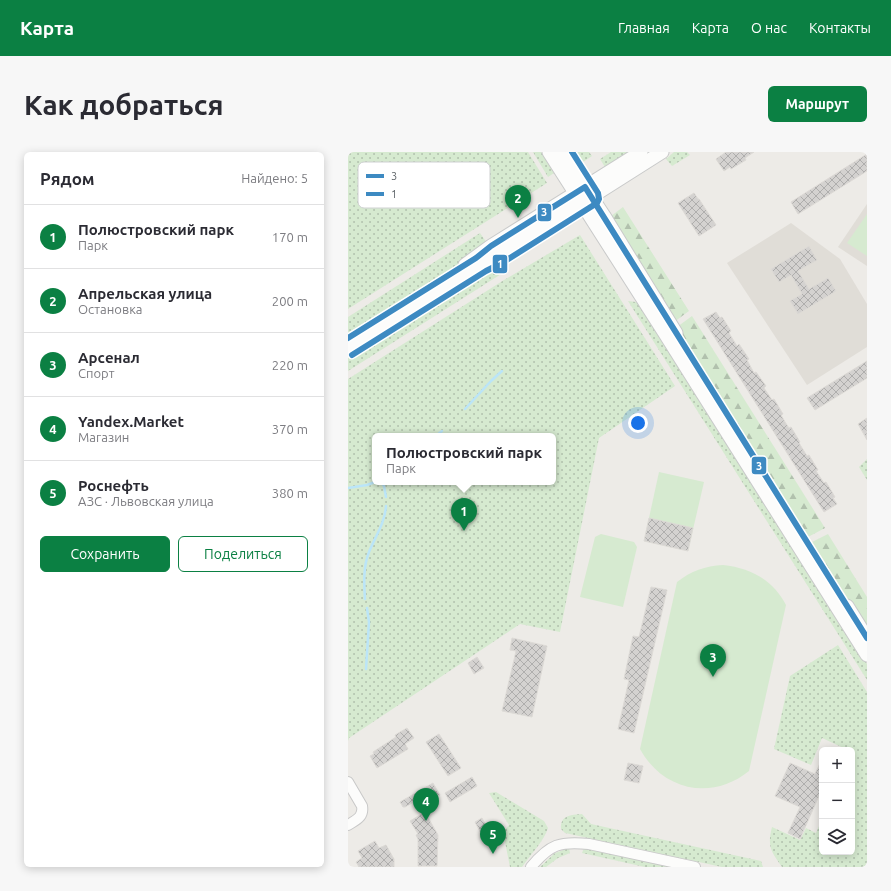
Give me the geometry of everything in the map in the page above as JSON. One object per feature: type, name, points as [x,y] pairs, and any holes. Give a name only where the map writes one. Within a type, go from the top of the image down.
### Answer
[{"type":"street","points":[[549,152],[583,195],[867,638]]},
{"type":"street","points":[[562,152],[583,195],[668,339],[867,655]]},
{"type":"street","points":[[348,348],[482,264],[498,256],[641,152]]},
{"type":"street","points":[[348,338],[470,262],[491,246],[662,152]]},
{"type":"street","points":[[348,782],[363,810],[362,815],[358,819],[348,825]]},
{"type":"street","points":[[531,867],[547,850],[557,844],[577,842],[695,867]]},
{"type":"shaded area","points":[[867,204],[867,266],[838,247]]},
{"type":"shaded area","points":[[791,223],[840,259],[867,304],[867,347],[807,385],[727,263]]},
{"type":"green space","points":[[348,152],[528,152],[547,183],[348,309]]},
{"type":"green space","points":[[533,152],[541,152],[554,173],[548,177]]},
{"type":"green space","points":[[577,152],[589,152],[592,156],[583,162]]},
{"type":"green space","points":[[611,152],[629,152],[605,167],[600,159]]},
{"type":"green space","points":[[674,152],[687,152],[690,155],[672,166],[666,159]]},
{"type":"green space","points":[[623,207],[689,311],[674,322],[646,279],[646,271],[611,216]]},
{"type":"green space","points":[[867,214],[867,256],[847,243]]},
{"type":"green space","points":[[480,233],[487,243],[473,255],[348,333],[348,317]]},
{"type":"green space","points":[[580,235],[675,386],[599,438],[560,632],[520,624],[349,738],[348,741],[348,379],[504,280]]},
{"type":"green space","points":[[501,261],[506,271],[348,371],[348,354],[488,266]]},
{"type":"green space","points":[[628,301],[636,302],[642,306],[867,664],[867,680]]},
{"type":"green space","points":[[692,316],[825,528],[808,537],[677,327]]},
{"type":"green space","points":[[867,459],[867,480],[859,467]]},
{"type":"green space","points":[[659,472],[704,482],[688,551],[644,541]]},
{"type":"green space","points":[[601,534],[634,542],[637,547],[623,607],[580,597],[595,537]]},
{"type":"green space","points":[[828,534],[867,597],[867,629],[812,542]]},
{"type":"green space","points":[[723,565],[752,572],[768,582],[781,596],[786,605],[749,771],[735,780],[720,786],[704,788],[689,787],[675,782],[662,774],[650,763],[640,749],[677,582],[698,570]]},
{"type":"green space","points":[[838,645],[867,692],[867,867],[782,867],[771,848],[770,839],[772,827],[800,840],[806,828],[816,833],[819,826],[819,855],[855,855],[855,747],[842,747],[822,738],[811,765],[774,749],[790,676]]},
{"type":"green space","points":[[496,792],[544,821],[548,828],[540,843],[522,867],[510,867],[503,832],[509,825],[489,793]]},
{"type":"green space","points":[[582,814],[591,824],[761,861],[763,867],[722,867],[565,833],[561,829],[561,824],[564,818],[570,815]]},
{"type":"green space","points":[[569,848],[570,853],[558,858],[546,867],[540,867],[555,853]]},
{"type":"green space","points":[[584,848],[669,867],[645,867],[582,853]]},
{"type":"building","points":[[726,152],[754,152],[745,158],[746,160],[731,169],[730,167],[724,171],[716,159]]},
{"type":"building","points":[[867,154],[867,171],[798,214],[791,202]]},
{"type":"building","points":[[694,193],[716,225],[699,236],[678,203]]},
{"type":"building","points":[[809,246],[817,260],[798,271],[809,289],[828,278],[836,291],[798,314],[790,301],[802,294],[791,275],[779,282],[771,269]]},
{"type":"building","points":[[716,312],[720,318],[722,317],[731,331],[729,333],[737,346],[739,344],[749,359],[747,360],[754,373],[756,372],[766,386],[764,388],[772,400],[774,399],[783,414],[781,415],[785,422],[789,428],[791,427],[807,456],[809,455],[818,470],[816,471],[824,483],[826,482],[835,497],[833,498],[837,504],[824,512],[703,319]]},
{"type":"building","points":[[867,361],[867,378],[815,410],[807,398]]},
{"type":"building","points":[[867,418],[867,440],[858,424]]},
{"type":"building","points":[[649,518],[693,528],[688,551],[644,541]]},
{"type":"building","points":[[651,587],[667,590],[634,733],[618,729],[629,680],[624,679],[633,636],[639,637]]},
{"type":"building","points":[[512,638],[547,646],[532,717],[502,711],[516,651],[510,650]]},
{"type":"building","points":[[477,657],[484,668],[474,674],[468,663]]},
{"type":"building","points":[[407,728],[414,738],[405,744],[408,749],[377,768],[370,756],[374,754],[373,752],[396,737],[395,735]]},
{"type":"building","points":[[439,734],[461,768],[448,776],[426,742]]},
{"type":"building","points":[[628,763],[643,766],[639,783],[624,780]]},
{"type":"building","points":[[790,763],[815,774],[819,765],[819,796],[800,839],[788,833],[800,807],[775,796]]},
{"type":"building","points":[[472,777],[477,786],[450,802],[445,793]]},
{"type":"building","points":[[433,783],[440,795],[428,801],[429,803],[423,806],[419,799],[403,807],[400,802]]},
{"type":"building","points":[[425,812],[438,835],[437,866],[418,866],[418,839],[416,835],[418,834],[410,821]]},
{"type":"building","points":[[482,818],[493,839],[486,843],[475,822]]},
{"type":"building","points":[[375,841],[379,848],[386,845],[394,859],[394,867],[359,867],[356,862],[362,858],[358,851]]},
{"type":"waterway","points":[[465,409],[502,371]]},
{"type":"waterway","points":[[348,488],[372,483]]},
{"type":"waterway","points":[[383,485],[386,497]]},
{"type":"waterway","points":[[365,599],[364,581],[366,564],[369,552],[382,524],[386,506]]},
{"type":"waterway","points":[[366,669],[369,622],[367,608]]},
{"type":"transit line","name":"1","points":[[352,355],[597,203],[599,199],[598,193],[572,152]]},
{"type":"transit line","name":"3","points":[[348,338],[476,258],[491,246],[585,187],[867,638]]},
{"type":"place","name":"Апрельская улица","points":[[518,218]]},
{"type":"place","name":"Полюстровский парк","points":[[464,531]]},
{"type":"place","name":"Арсенал","points":[[713,677]]},
{"type":"place","name":"Yandex.Market","points":[[426,821]]},
{"type":"place","name":"Роснефть","points":[[493,854]]}]
